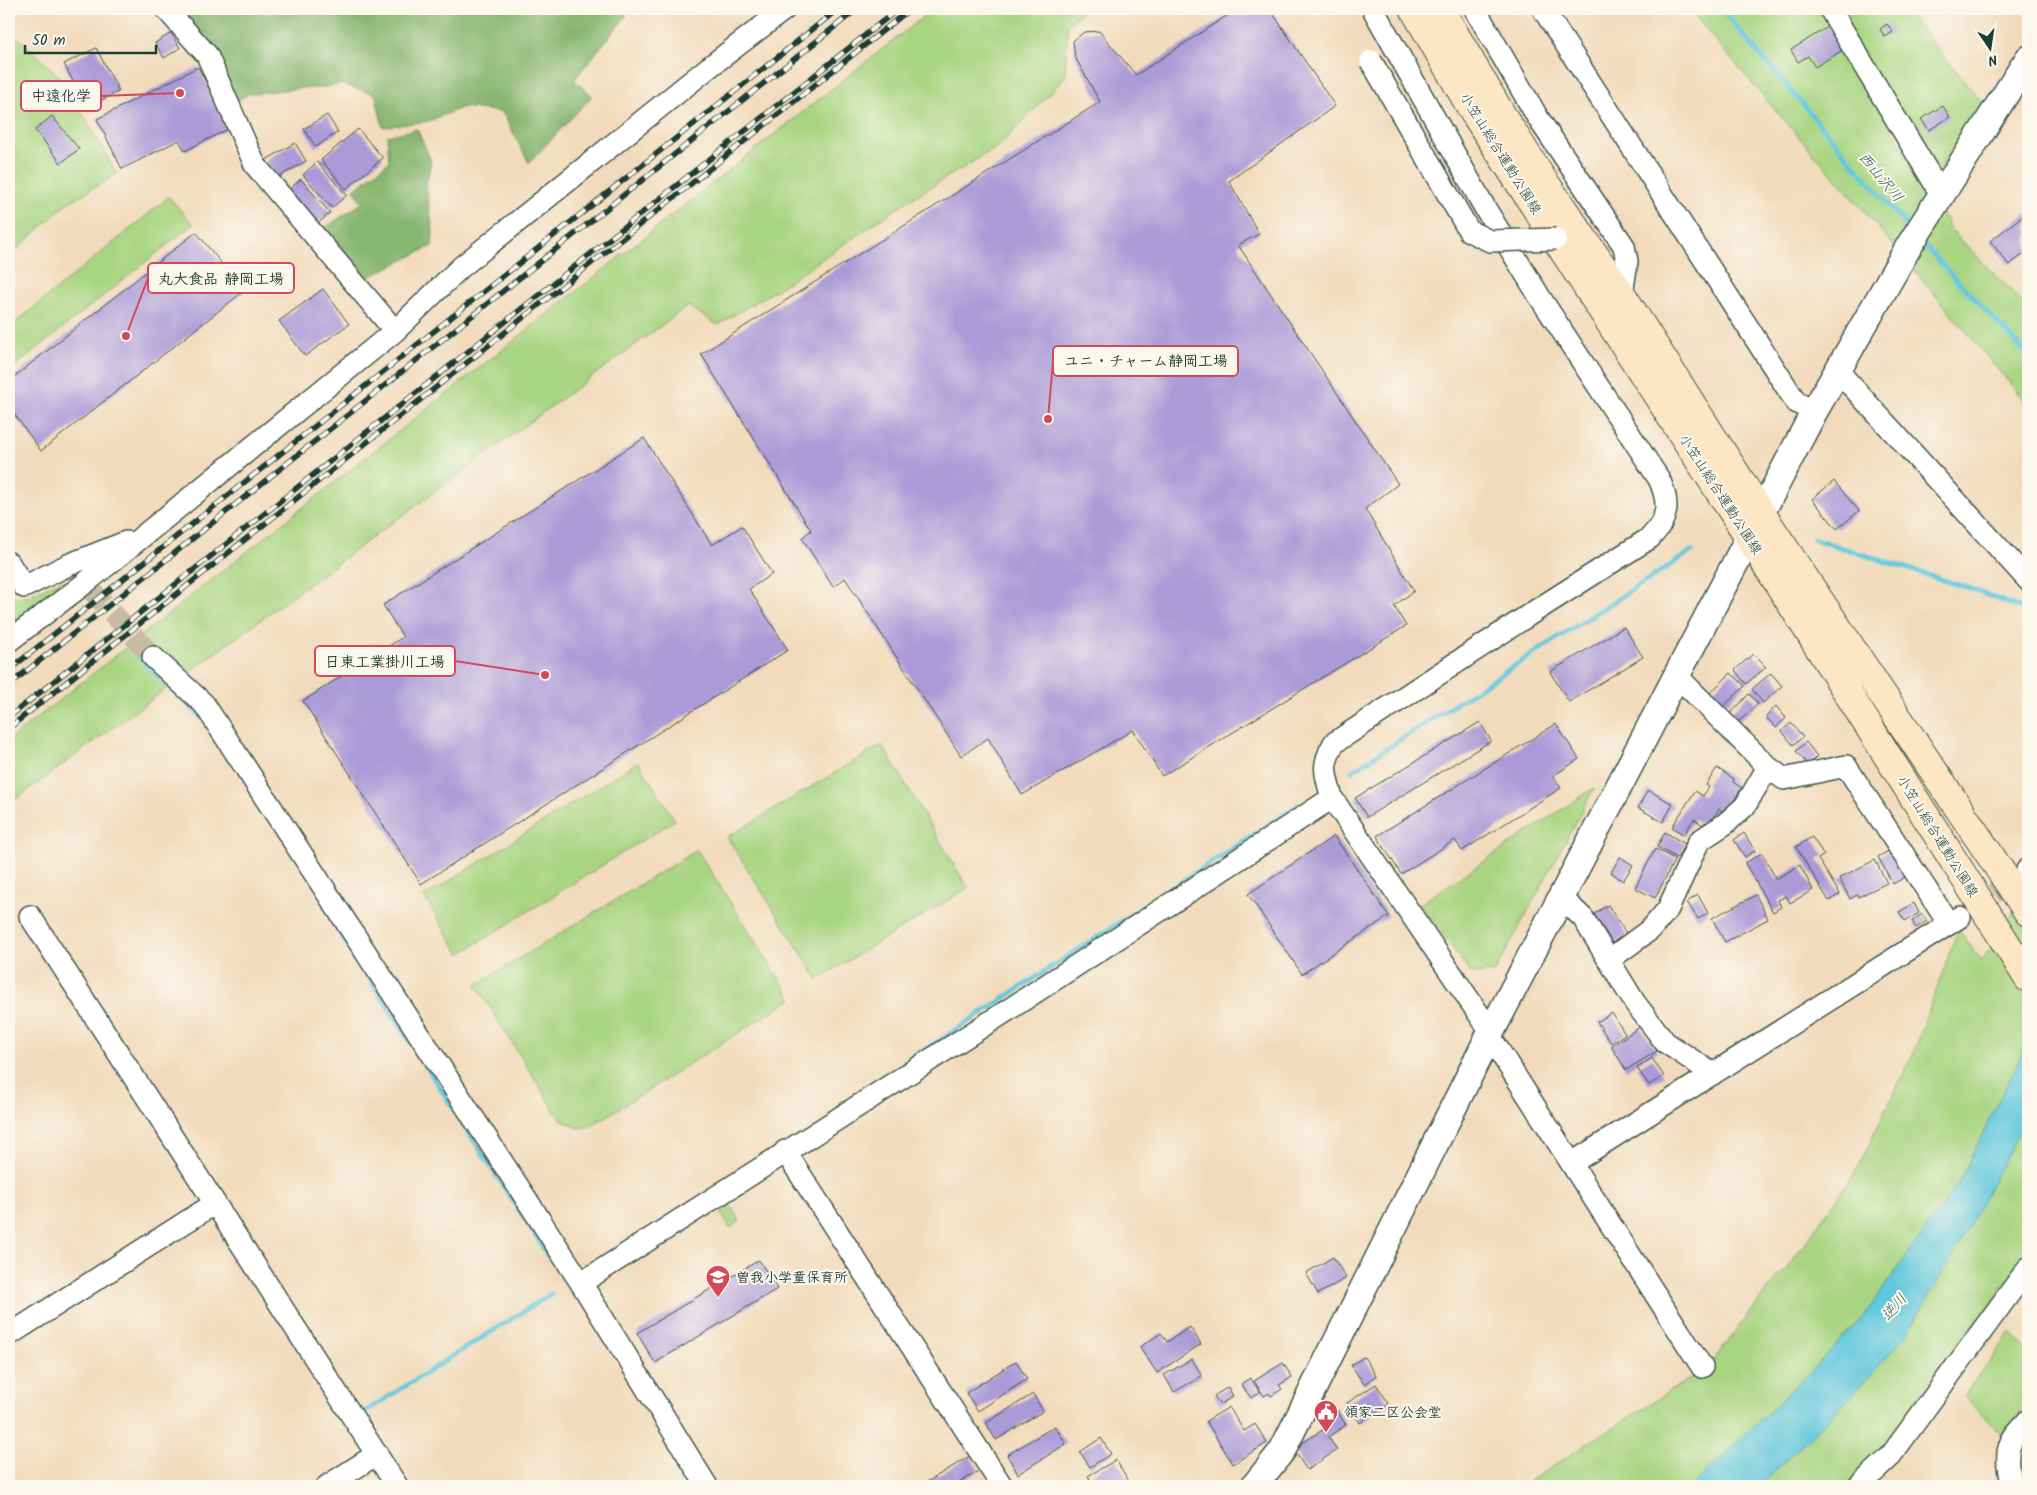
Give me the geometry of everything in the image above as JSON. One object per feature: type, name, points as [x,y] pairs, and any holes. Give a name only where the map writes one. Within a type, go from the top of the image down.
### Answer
[{"type":"main road","name":"小笠山総合運動公園線","points":[[1414,9],[1473,111],[1556,239],[2026,909]]},
{"type":"main road","name":"小笠山総合運動公園線","points":[[1440,9],[1500,112],[1539,174],[1622,295],[1755,525],[2028,978]]},
{"type":"street","points":[[166,9],[207,55],[255,166],[395,331]]},
{"type":"street","points":[[9,641],[84,584],[395,331],[460,268],[708,68],[786,9]]},
{"type":"street","points":[[1475,9],[1538,118],[1624,246],[1627,261],[1622,295]]},
{"type":"street","points":[[1543,9],[1796,402],[1814,412]]},
{"type":"street","points":[[1830,9],[1941,194]]},
{"type":"street","points":[[1379,18],[1371,61],[1469,231],[1490,241],[1556,239]]},
{"type":"street","points":[[1379,18],[1490,216],[1541,299],[1659,479],[1666,494],[1666,510],[1661,527],[1650,538],[1535,611],[1334,744],[1325,759],[1326,776],[1332,798],[1490,1034],[1702,1367]]},
{"type":"street","points":[[1254,1486],[1282,1451],[1490,1034],[1814,412],[1924,221],[2025,71]]},
{"type":"street","points":[[1838,371],[2028,580]]},
{"type":"street","points":[[9,564],[24,587],[68,565],[145,535]]},
{"type":"street","points":[[153,657],[204,704],[581,1283],[707,1486]]},
{"type":"street","points":[[1572,1164],[1954,921],[1846,766],[1784,778],[1768,767],[1677,676]]},
{"type":"street","points":[[1610,959],[1651,929],[1668,909],[1699,841],[1725,824],[1745,806],[1768,767]]},
{"type":"street","points":[[581,1283],[1010,1008],[1332,798]]},
{"type":"street","points":[[1562,898],[1583,918],[1610,959],[1635,1003],[1665,1042],[1714,1074]]},
{"type":"street","points":[[30,916],[397,1486]]},
{"type":"street","points":[[785,1152],[1002,1486]]},
{"type":"street","points":[[9,1335],[214,1204]]},
{"type":"street","points":[[1859,1486],[1889,1458],[2028,1268]]},
{"type":"street","points":[[2013,1486],[2010,1477],[2008,1454],[2011,1442],[2028,1420]]},
{"type":"street","points":[[327,1486],[377,1454]]},
{"type":"green space","points":[[171,9],[623,9],[626,16],[574,80],[592,96],[529,163],[502,112],[463,107],[429,121],[383,127],[375,94],[341,84],[320,88],[248,94],[234,103]]},
{"type":"green space","points":[[933,9],[1084,9],[1068,25],[1065,77],[999,146],[909,200],[782,286],[718,325],[688,306],[9,804],[9,740]]},
{"type":"green space","points":[[1689,9],[1830,9],[1850,40],[1921,187],[1947,221],[1947,226],[2028,308],[2028,405],[1867,214]]},
{"type":"green space","points":[[1833,9],[1904,9],[1983,103],[1938,171]]},
{"type":"green space","points":[[19,38],[62,79],[117,174],[66,204],[9,257],[9,47]]},
{"type":"green space","points":[[417,129],[431,161],[426,185],[433,232],[432,246],[367,278],[323,229],[362,203],[354,189],[389,162],[387,136]]},
{"type":"green space","points":[[169,197],[193,224],[9,371],[9,328]]},
{"type":"green space","points":[[62,580],[69,586],[9,630],[9,600],[13,597],[28,596]]},
{"type":"green space","points":[[882,745],[968,888],[818,979],[727,837]]},
{"type":"green space","points":[[638,762],[675,820],[460,954],[424,897]]},
{"type":"green space","points":[[1594,788],[1495,972],[1472,974],[1420,904]]},
{"type":"green space","points":[[697,850],[792,999],[591,1126],[578,1128],[560,1119],[476,985]]},
{"type":"green space","points":[[2028,890],[2028,1253],[1879,1456],[1845,1486],[1522,1486],[1709,1366],[1778,1277],[1786,1270],[1855,1173],[1915,1050],[1958,929],[1982,961]]},
{"type":"green space","points":[[731,1206],[740,1221],[730,1228],[721,1213]]},
{"type":"green space","points":[[2011,1332],[2028,1352],[2028,1401],[2003,1435],[1964,1396]]},
{"type":"water","name":"逆川","points":[[2028,1041],[2028,1116],[1947,1266],[1907,1334],[1852,1396],[1759,1486],[1692,1486],[1806,1376],[1863,1317],[1959,1182]]},
{"type":"building","points":[[1237,9],[1270,9],[1335,106],[1229,181],[1259,234],[1238,245],[1398,484],[1365,509],[1414,591],[1394,606],[1406,626],[1162,776],[1133,730],[1022,795],[988,738],[961,756],[845,578],[833,587],[802,538],[811,530],[701,354],[1100,102],[1075,57],[1073,41],[1084,32],[1099,31],[1136,75]]},
{"type":"building","points":[[1887,24],[1893,32],[1885,37],[1880,29]]},
{"type":"building","points":[[1829,26],[1843,50],[1815,67],[1808,56],[1798,62],[1791,50]]},
{"type":"building","points":[[171,33],[180,48],[164,58],[155,43]]},
{"type":"building","points":[[96,48],[119,91],[87,108],[64,64]]},
{"type":"building","points":[[198,67],[230,128],[185,151],[179,140],[122,169],[97,119]]},
{"type":"building","points":[[1943,106],[1950,117],[1929,130],[1921,119]]},
{"type":"building","points":[[327,115],[338,132],[316,147],[304,129]]},
{"type":"building","points":[[52,116],[79,149],[61,163],[35,130]]},
{"type":"building","points":[[358,129],[383,158],[346,189],[321,160]]},
{"type":"building","points":[[295,143],[306,161],[277,178],[266,160]]},
{"type":"building","points":[[317,162],[347,195],[332,208],[303,175]]},
{"type":"building","points":[[301,179],[330,213],[315,226],[286,192]]},
{"type":"building","points":[[2028,212],[2028,251],[2009,265],[1990,241]]},
{"type":"building","points":[[196,232],[244,291],[41,451],[9,407],[9,381]]},
{"type":"building","points":[[323,289],[349,324],[305,356],[279,321]]},
{"type":"building","points":[[644,438],[712,545],[742,526],[772,574],[749,589],[788,650],[421,884],[303,701],[403,637],[383,605]]},
{"type":"building","points":[[1834,481],[1859,511],[1837,529],[1812,499]]},
{"type":"building","points":[[1624,627],[1643,657],[1569,702],[1550,672]]},
{"type":"building","points":[[1753,654],[1766,667],[1746,684],[1735,670]]},
{"type":"building","points":[[1731,673],[1745,686],[1721,709],[1708,695]]},
{"type":"building","points":[[1771,673],[1782,686],[1763,703],[1752,689]]},
{"type":"building","points":[[1749,694],[1758,704],[1737,723],[1729,715]]},
{"type":"building","points":[[1776,706],[1786,718],[1776,728],[1766,717]]},
{"type":"building","points":[[1480,722],[1491,741],[1367,817],[1355,798]]},
{"type":"building","points":[[1791,723],[1803,737],[1793,745],[1782,731]]},
{"type":"building","points":[[1556,724],[1579,759],[1553,776],[1561,788],[1462,851],[1455,840],[1401,874],[1377,836]]},
{"type":"building","points":[[1806,742],[1817,756],[1808,765],[1796,751]]},
{"type":"building","points":[[1717,768],[1734,779],[1733,782],[1742,788],[1725,814],[1719,809],[1708,825],[1705,822],[1703,825],[1694,819],[1684,835],[1672,827],[1695,791],[1703,796],[1709,787],[1706,785]]},
{"type":"building","points":[[1648,790],[1673,804],[1663,822],[1638,808]]},
{"type":"building","points":[[1665,832],[1685,844],[1677,858],[1657,847]]},
{"type":"building","points":[[1744,833],[1755,851],[1745,857],[1734,840]]},
{"type":"building","points":[[1334,836],[1389,916],[1302,974],[1248,894]]},
{"type":"building","points":[[1812,837],[1824,855],[1818,859],[1840,894],[1829,901],[1796,847]]},
{"type":"building","points":[[1655,849],[1675,859],[1655,898],[1635,888]]},
{"type":"building","points":[[1890,850],[1905,877],[1893,884],[1878,857]]},
{"type":"building","points":[[1762,853],[1776,879],[1800,865],[1813,890],[1790,903],[1786,896],[1778,900],[1781,907],[1773,912],[1745,863]]},
{"type":"building","points":[[1620,857],[1633,865],[1623,881],[1611,872]]},
{"type":"building","points":[[1875,860],[1887,883],[1850,899],[1839,878]]},
{"type":"building","points":[[1698,895],[1708,913],[1698,919],[1687,902]]},
{"type":"building","points":[[1756,895],[1768,919],[1725,942],[1712,918]]},
{"type":"building","points":[[1914,903],[1919,913],[1905,921],[1899,912]]},
{"type":"building","points":[[1608,905],[1627,935],[1613,944],[1594,914]]},
{"type":"building","points":[[1922,914],[1927,921],[1916,928],[1912,921]]},
{"type":"building","points":[[1612,1013],[1625,1034],[1611,1043],[1597,1022]]},
{"type":"building","points":[[1640,1027],[1657,1051],[1626,1070],[1611,1046]]},
{"type":"building","points":[[1652,1058],[1664,1076],[1649,1085],[1637,1068]]},
{"type":"building","points":[[1333,1257],[1346,1278],[1318,1294],[1306,1273]]},
{"type":"building","points":[[759,1260],[777,1289],[655,1363],[637,1333]]},
{"type":"building","points":[[1190,1327],[1201,1344],[1157,1373],[1140,1347],[1161,1333],[1167,1342]]},
{"type":"building","points":[[1364,1357],[1376,1376],[1364,1384],[1351,1365]]},
{"type":"building","points":[[1192,1359],[1202,1376],[1174,1392],[1164,1375]]},
{"type":"building","points":[[1016,1361],[1027,1379],[978,1411],[966,1393]]},
{"type":"building","points":[[1283,1363],[1292,1377],[1279,1385],[1282,1389],[1271,1396],[1269,1393],[1264,1396],[1254,1381]]},
{"type":"building","points":[[1250,1378],[1260,1392],[1251,1398],[1241,1384]]},
{"type":"building","points":[[1376,1384],[1389,1404],[1360,1423],[1347,1403]]},
{"type":"building","points":[[1228,1387],[1233,1396],[1220,1405],[1214,1396]]},
{"type":"building","points":[[1033,1394],[1043,1411],[996,1440],[986,1423]]},
{"type":"building","name":"領家二区公会堂","points":[[1332,1403],[1346,1425],[1328,1437],[1337,1450],[1307,1470],[1293,1449],[1324,1429],[1315,1415]]},
{"type":"building","points":[[1229,1407],[1244,1431],[1255,1424],[1267,1443],[1233,1464],[1206,1421]]},
{"type":"building","points":[[1055,1426],[1066,1444],[1018,1474],[1007,1455]]},
{"type":"building","points":[[1101,1438],[1111,1454],[1090,1467],[1080,1452]]},
{"type":"building","points":[[970,1456],[979,1471],[954,1486],[930,1486],[927,1482]]},
{"type":"building","points":[[1116,1460],[1130,1483],[1124,1486],[1094,1486],[1088,1476]]},
{"type":"waterway","name":"西山沢川","points":[[1721,9],[1911,231]]},
{"type":"waterway","name":"西山沢川","points":[[1920,241],[2028,355]]},
{"type":"waterway","points":[[1814,539],[1969,588],[2028,611]]},
{"type":"waterway","points":[[1352,771],[1692,551]]},
{"type":"waterway","points":[[135,652],[161,680],[201,716]]},
{"type":"waterway","points":[[870,1086],[1299,805]]},
{"type":"waterway","points":[[335,925],[548,1255]]},
{"type":"waterway","points":[[358,1416],[551,1294]]},
{"type":"tunnel","points":[[68,565],[153,657]]},
{"type":"tunnel","points":[[1968,912],[2021,874]]},
{"type":"railway","points":[[9,670],[838,9]]},
{"type":"railway","points":[[9,685],[857,9]]},
{"type":"railway","points":[[9,717],[898,9]]},
{"type":"railway","points":[[9,728],[910,9]]},
{"type":"place","name":"中遠化学","points":[[180,93]]},
{"type":"place","name":"丸大食品 静岡工場","points":[[126,336]]},
{"type":"place","name":"ユニ・チャーム静岡工場","points":[[1048,419]]},
{"type":"place","name":"日東工業掛川工場","points":[[545,675]]},
{"type":"place","name":"曽我小学童保育所","points":[[718,1298]]},
{"type":"place","name":"領家二区公会堂","points":[[1326,1433]]}]
